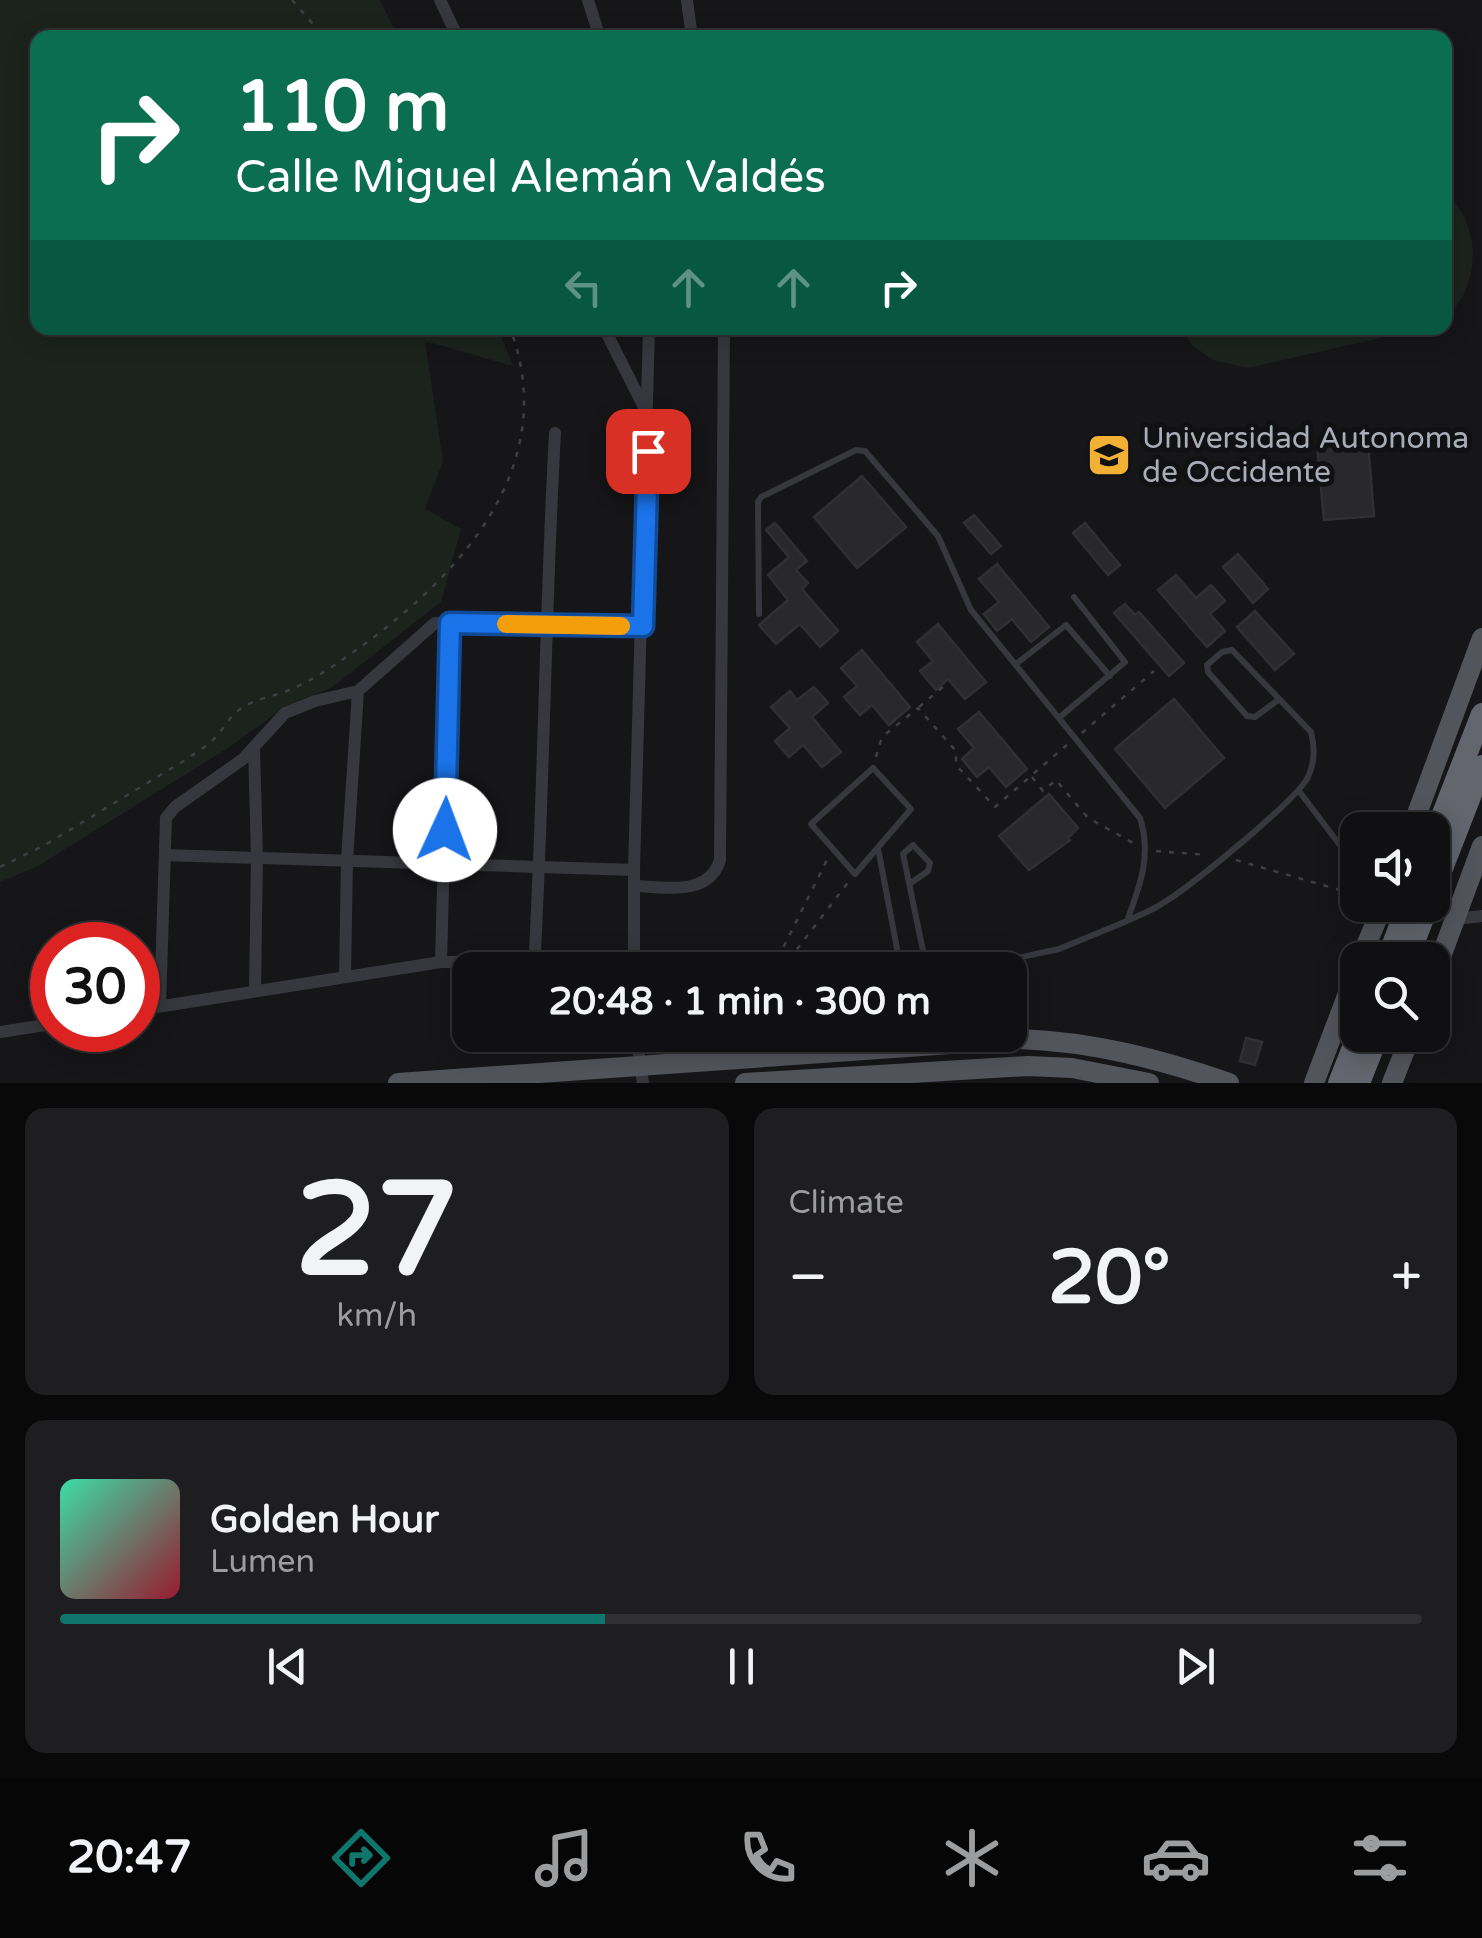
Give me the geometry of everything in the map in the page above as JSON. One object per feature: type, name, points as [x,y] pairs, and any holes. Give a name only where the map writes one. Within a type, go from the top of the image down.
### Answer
[{"type":"highway","points":[[1444,812],[1482,714]]},
{"type":"highway","points":[[1450,848],[1482,766]]},
{"type":"highway","points":[[1352,1077],[1356,1052]]},
{"type":"highway","points":[[1352,1077],[1367,1052]]},
{"type":"main road","points":[[1417,812],[1482,638]]},
{"type":"main road","points":[[1448,942],[1482,848]]},
{"type":"main road","points":[[1320,1077],[1340,1019]]},
{"type":"main road","points":[[398,1083],[641,1074],[1036,1040],[1068,1041],[1142,1055],[1229,1083]]},
{"type":"main road","points":[[1392,1083],[1404,1052]]},
{"type":"main road","points":[[745,1083],[1028,1066],[1072,1068],[1149,1083]]},
{"type":"street","points":[[440,0],[454,30]]},
{"type":"street","points":[[588,0],[597,30]]},
{"type":"street","points":[[687,0],[691,30]]},
{"type":"street","points":[[608,335],[648,416]]},
{"type":"street","points":[[634,952],[649,335]]},
{"type":"street","points":[[634,886],[687,888],[711,876],[720,860],[724,335]]},
{"type":"street","points":[[535,952],[544,626],[555,433]]},
{"type":"street","points":[[441,962],[450,623]]},
{"type":"street","points":[[452,962],[345,975],[160,1006],[169,813],[254,748],[278,719],[296,707],[358,691],[432,625],[643,626]]},
{"type":"street","points":[[345,975],[347,861],[358,691]]},
{"type":"street","points":[[254,748],[255,990]]},
{"type":"street","points":[[165,855],[634,870]]},
{"type":"street","points":[[1457,919],[1482,916]]},
{"type":"street","points":[[0,1032],[30,1027]]},
{"type":"lane","points":[[760,614],[761,497],[860,450],[869,454],[930,525],[971,610],[1140,818],[1146,850],[1144,875],[1128,921]]},
{"type":"lane","points":[[1060,718],[1124,665],[1125,659],[1074,597]]},
{"type":"lane","points":[[1016,664],[1066,624],[1110,676]]},
{"type":"lane","points":[[1027,956],[1058,949],[1163,904],[1299,791],[1312,764],[1314,746],[1310,732],[1232,650],[1222,652],[1207,665],[1208,672],[1247,716],[1255,717],[1278,700]]},
{"type":"lane","points":[[873,768],[911,809],[878,847],[855,874],[816,832],[813,820],[873,768]]},
{"type":"lane","points":[[1299,791],[1340,845]]},
{"type":"lane","points":[[910,883],[930,867],[913,844],[903,854],[923,952]]},
{"type":"lane","points":[[878,847],[898,952]]},
{"type":"path","points":[[292,0],[318,30]]},
{"type":"path","points":[[0,867],[45,845],[190,757],[212,742],[238,710],[290,690],[342,660],[456,564],[486,526],[512,473],[523,434],[525,384],[522,357],[513,335]]},
{"type":"path","points":[[918,708],[956,752],[956,765],[994,807],[1154,671]]},
{"type":"path","points":[[873,768],[882,738],[944,686]]},
{"type":"path","points":[[1031,776],[1043,791],[1056,780],[1088,818],[1146,850],[1223,856],[1340,890]]},
{"type":"path","points":[[781,952],[832,850]]},
{"type":"path","points":[[794,952],[855,874]]},
{"type":"shaded area","points":[[0,0],[380,0],[395,30],[30,30],[30,335],[501,335],[513,366],[425,341],[443,461],[425,509],[461,529],[441,602],[331,688],[286,706],[228,748],[38,866],[0,882]]},
{"type":"shaded area","points":[[1452,200],[1466,221],[1473,255],[1466,289],[1452,310]]},
{"type":"shaded area","points":[[1185,335],[1392,335],[1248,368],[1213,360]]},
{"type":"building","points":[[1368,442],[1374,516],[1324,520],[1317,446]]},
{"type":"building","points":[[862,476],[906,527],[857,568],[814,517]]},
{"type":"building","points":[[974,515],[1001,546],[991,554],[964,523]]},
{"type":"building","points":[[775,523],[807,561],[796,570],[808,583],[802,589],[838,631],[820,647],[800,624],[776,644],[759,625],[788,600],[768,575],[789,557],[766,530]]},
{"type":"building","points":[[1085,523],[1120,565],[1108,575],[1073,533]]},
{"type":"building","points":[[1238,554],[1268,589],[1253,603],[1223,567]]},
{"type":"building","points":[[997,564],[1049,627],[1031,642],[1012,619],[997,631],[984,614],[999,602],[979,579]]},
{"type":"building","points":[[1176,575],[1196,598],[1211,585],[1225,601],[1210,614],[1225,631],[1207,647],[1158,590]]},
{"type":"building","points":[[1125,604],[1135,615],[1139,612],[1184,663],[1169,676],[1114,613]]},
{"type":"building","points":[[1255,611],[1294,654],[1275,670],[1237,627]]},
{"type":"building","points":[[938,624],[986,682],[965,699],[948,679],[936,690],[920,671],[933,661],[917,642]]},
{"type":"building","points":[[862,650],[910,707],[889,725],[872,705],[860,715],[844,697],[857,686],[841,668]]},
{"type":"building","points":[[814,687],[828,703],[812,717],[841,752],[822,767],[803,745],[789,757],[775,741],[790,728],[771,707],[790,691],[797,700]]},
{"type":"building","points":[[1174,699],[1224,758],[1165,808],[1115,749]]},
{"type":"building","points":[[979,712],[1027,769],[1006,787],[989,767],[977,777],[962,759],[974,748],[958,729]]},
{"type":"building","points":[[1049,794],[1078,828],[1070,840],[1029,870],[999,836]]},
{"type":"building","points":[[1246,1038],[1262,1042],[1255,1065],[1240,1061]]},
{"type":"slow traffic","points":[[506,624],[621,626]]},
{"type":"place","name":"Universidad Autonoma de Occidente","points":[[1109,455]]},
{"type":"route","points":[[445,830],[450,623],[643,626],[648,451]]}]
